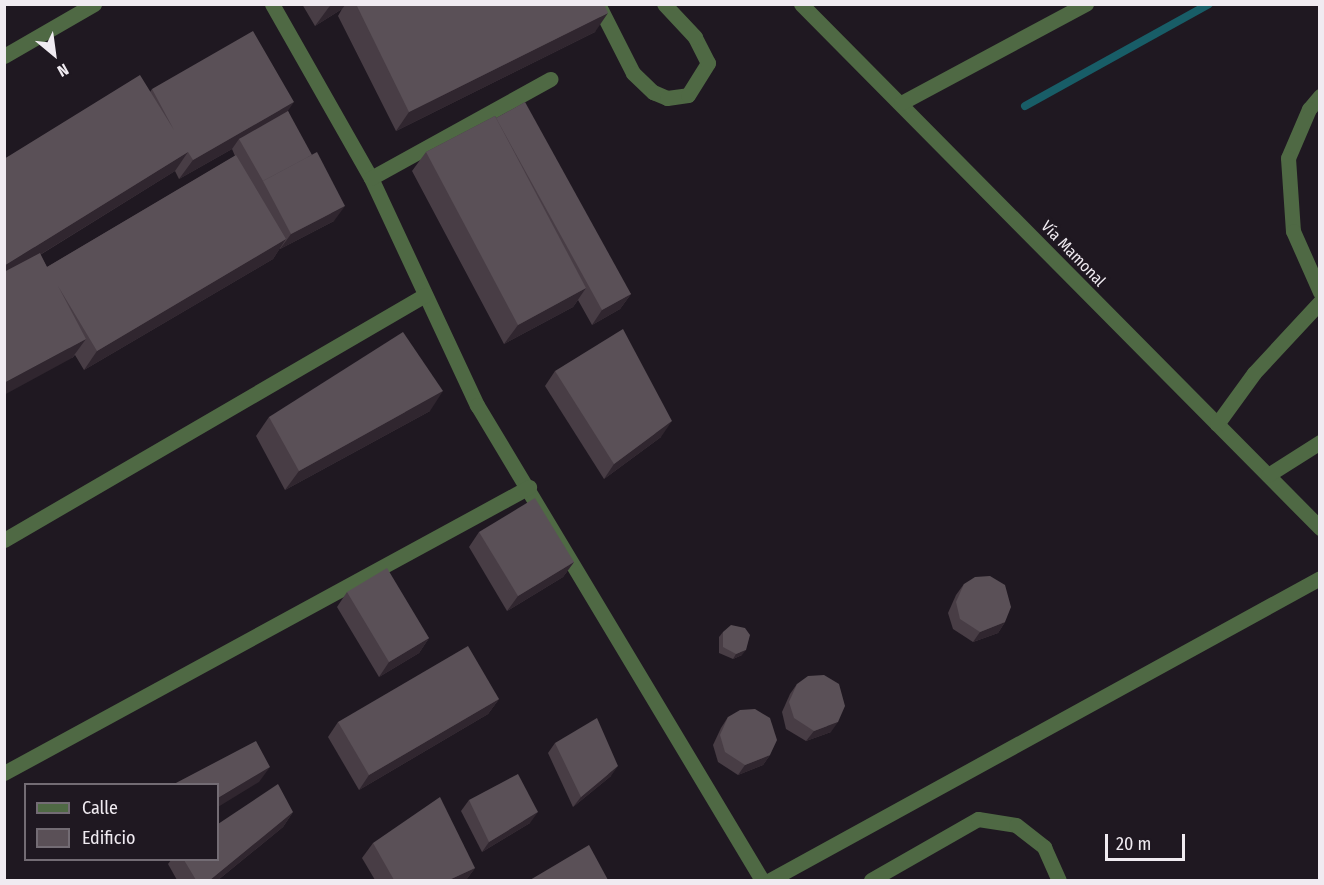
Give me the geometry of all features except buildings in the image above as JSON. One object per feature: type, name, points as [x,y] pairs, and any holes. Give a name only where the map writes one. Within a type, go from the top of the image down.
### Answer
[{"type":"street","points":[[4,56],[94,4]]},
{"type":"street","points":[[272,4],[370,178],[477,405],[762,880]]},
{"type":"street","points":[[598,4],[633,73],[653,92],[667,98],[688,95],[708,63],[695,37],[664,4]]},
{"type":"street","name":"Vía Mamonal","points":[[801,4],[1320,528]]},
{"type":"street","points":[[901,103],[1086,4]]},
{"type":"street","points":[[370,178],[550,79]]},
{"type":"street","points":[[1320,96],[1309,109],[1288,158],[1293,231],[1320,292]]},
{"type":"street","points":[[4,540],[425,295]]},
{"type":"street","points":[[1217,424],[1254,373],[1320,302]]},
{"type":"street","points":[[1268,475],[1320,442]]},
{"type":"street","points":[[4,773],[528,487]]},
{"type":"street","points":[[770,880],[1320,578]]},
{"type":"street","points":[[871,880],[978,819],[1016,825],[1044,847],[1059,880]]},
{"type":"waterway","points":[[1025,106],[1209,4]]}]
